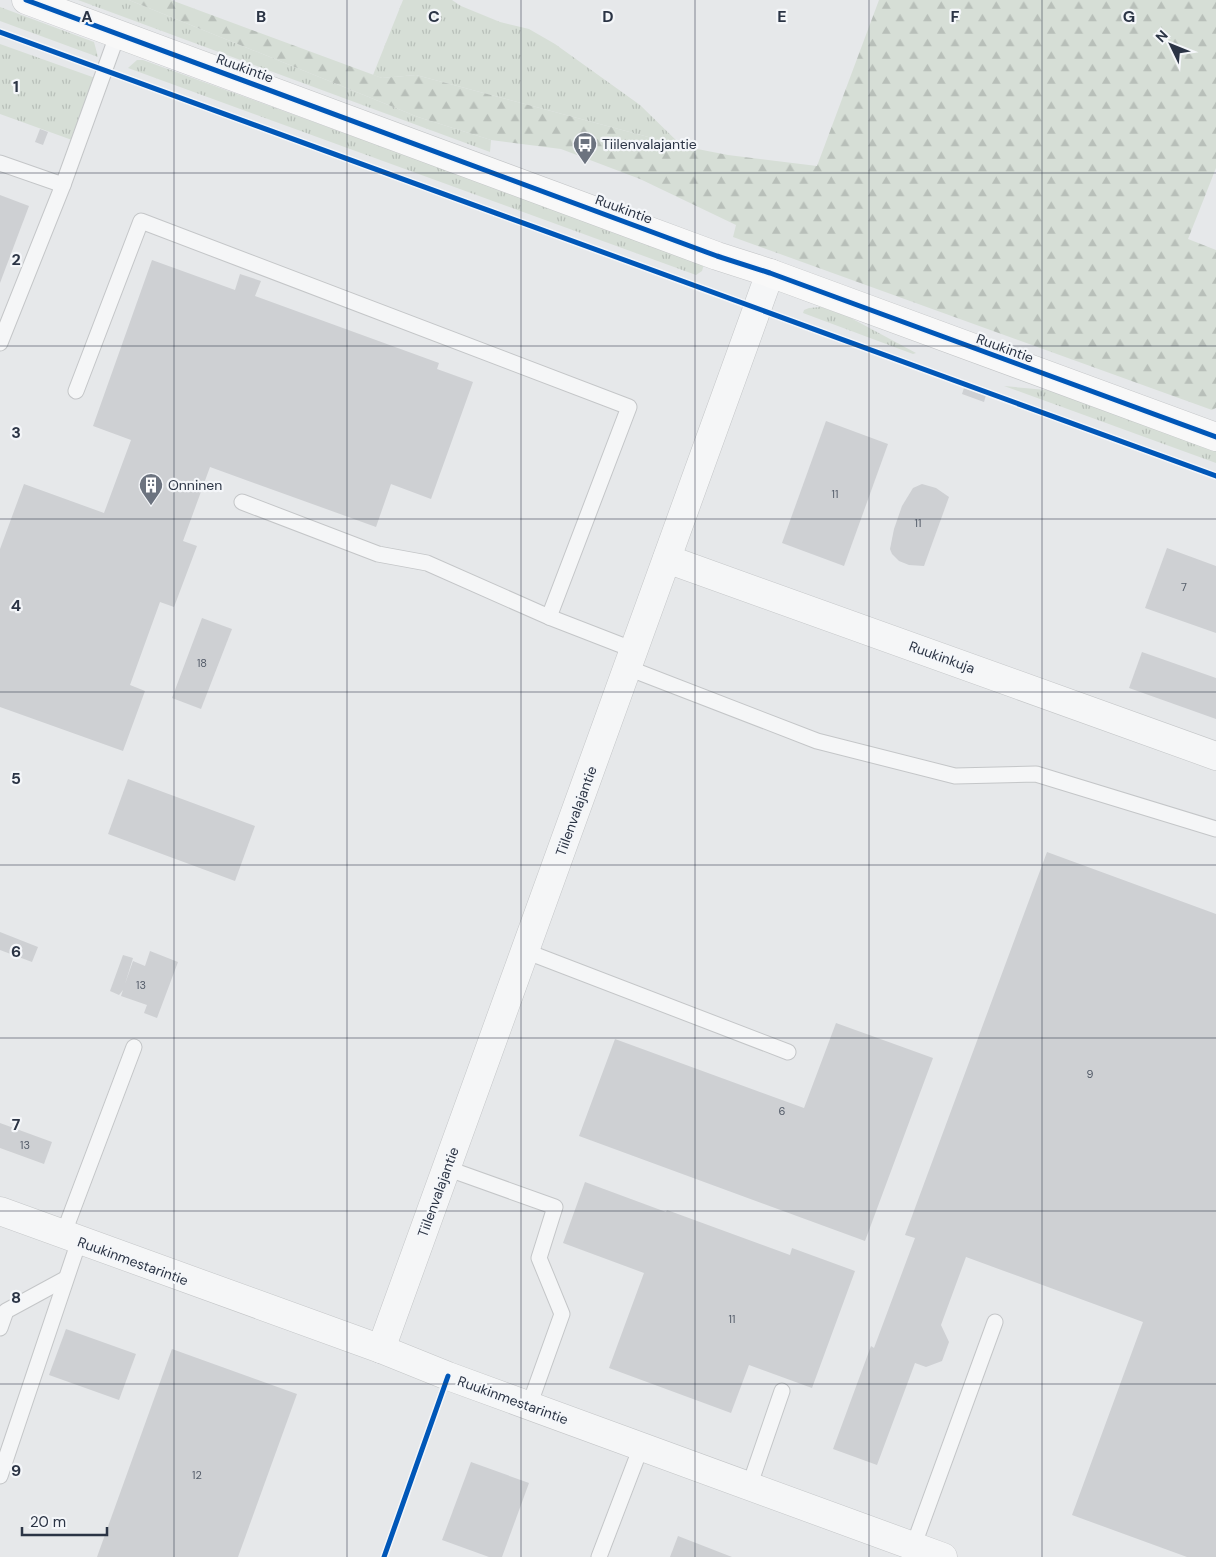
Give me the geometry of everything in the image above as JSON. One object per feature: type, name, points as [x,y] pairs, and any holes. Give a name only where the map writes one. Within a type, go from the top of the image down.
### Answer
[{"type":"street","name":"Ruukintie","points":[[26,0],[717,256],[1216,437]]},
{"type":"street","name":"Tiilenvalajantie","points":[[381,1349],[770,274]]},
{"type":"street","name":"Ruukinkuja","points":[[667,559],[1216,756]]},
{"type":"street","name":"Ruukinmestarintie","points":[[0,1211],[381,1349],[529,1406],[943,1557]]},
{"type":"lane","points":[[0,343],[63,185],[118,33]]},
{"type":"lane","points":[[0,163],[63,185]]},
{"type":"lane","points":[[76,391],[141,221],[629,407],[549,617]]},
{"type":"lane","points":[[242,502],[378,554],[427,564],[549,617],[631,659],[817,740],[955,776],[1036,774],[1216,829]]},
{"type":"lane","points":[[525,951],[788,1052]]},
{"type":"lane","points":[[0,1476],[66,1280],[71,1238],[134,1047]]},
{"type":"lane","points":[[446,1168],[555,1207],[539,1258],[562,1314],[529,1406]]},
{"type":"lane","points":[[0,1328],[6,1311],[66,1280]]},
{"type":"lane","points":[[913,1547],[995,1322]]},
{"type":"lane","points":[[749,1486],[782,1391]]},
{"type":"lane","points":[[599,1557],[641,1447]]},
{"type":"green space","points":[[78,0],[129,0],[418,117],[491,140],[490,152]]},
{"type":"green space","points":[[129,0],[171,0],[382,78],[416,75],[682,146],[728,155],[817,166],[879,0],[1216,0],[1216,168],[1188,239],[1216,250],[1216,408],[1212,410],[733,237],[736,225],[640,179],[561,149],[491,140],[418,117]]},
{"type":"green space","points":[[403,0],[452,0],[461,6],[500,22],[529,29],[555,44],[640,105],[682,146],[416,75],[382,78],[373,75]]},
{"type":"green space","points":[[0,7],[94,42],[98,57],[0,21]]},
{"type":"green space","points":[[0,44],[98,79],[72,140],[0,114]]},
{"type":"green space","points":[[137,60],[143,60],[704,264],[702,271],[696,275],[128,68]]},
{"type":"green space","points":[[821,307],[849,317],[916,353],[913,354],[803,313],[804,310],[809,308]]},
{"type":"green space","points":[[1004,386],[1057,391],[1216,449],[1216,463]]},
{"type":"building","points":[[40,129],[48,132],[43,145],[35,142]]},
{"type":"building","points":[[0,195],[29,206],[0,283]]},
{"type":"building","name":"Onninen","points":[[152,260],[235,290],[240,274],[261,281],[255,296],[439,363],[437,369],[473,382],[431,499],[391,484],[376,527],[210,467],[183,541],[197,546],[174,607],[160,602],[130,685],[145,691],[123,751],[0,707],[0,549],[24,484],[104,513],[131,440],[93,426]]},
{"type":"building","points":[[964,388],[986,395],[984,402],[962,394]]},
{"type":"building","points":[[826,421],[888,444],[844,566],[782,543]]},
{"type":"building","points":[[922,484],[936,488],[949,497],[924,566],[909,565],[899,561],[890,549],[894,529],[902,506],[913,488]]},
{"type":"building","points":[[1167,548],[1216,566],[1216,633],[1145,608]]},
{"type":"building","points":[[202,618],[232,629],[201,709],[172,698]]},
{"type":"building","points":[[1142,652],[1216,678],[1216,719],[1129,688]]},
{"type":"building","points":[[128,779],[255,826],[235,881],[108,834]]},
{"type":"building","points":[[1047,852],[1216,914],[1216,1557],[1187,1557],[1072,1515],[1143,1322],[966,1257],[941,1325],[949,1342],[942,1361],[926,1367],[915,1363],[877,1465],[833,1449],[871,1346],[874,1348],[915,1238],[905,1235]]},
{"type":"building","points":[[0,932],[38,947],[32,962],[0,950]]},
{"type":"building","points":[[150,951],[178,962],[157,1018],[144,1013],[147,1005],[121,996],[123,990],[119,995],[110,991],[123,955],[133,958],[125,984],[133,961],[145,966]]},
{"type":"building","points":[[836,1023],[933,1058],[865,1241],[579,1136],[615,1039],[804,1108]]},
{"type":"building","points":[[0,1123],[52,1142],[44,1164],[0,1148]]},
{"type":"building","points":[[585,1182],[790,1255],[792,1248],[855,1271],[812,1388],[749,1365],[731,1413],[609,1368],[644,1273],[563,1243]]},
{"type":"building","points":[[66,1329],[136,1354],[119,1400],[49,1375]]},
{"type":"building","points":[[172,1349],[297,1394],[238,1557],[97,1557]]},
{"type":"building","points":[[471,1462],[529,1483],[502,1557],[489,1557],[442,1540]]},
{"type":"building","points":[[678,1536],[732,1557],[670,1557]]},
{"type":"cycle path","points":[[26,0],[717,256],[770,273],[1216,437]]},
{"type":"cycle path","points":[[0,32],[1216,476]]},
{"type":"cycle path","points":[[384,1557],[448,1376]]},
{"type":"place","name":"Tiilenvalajantie","points":[[585,165]]},
{"type":"place","name":"Onninen","points":[[151,506]]}]
